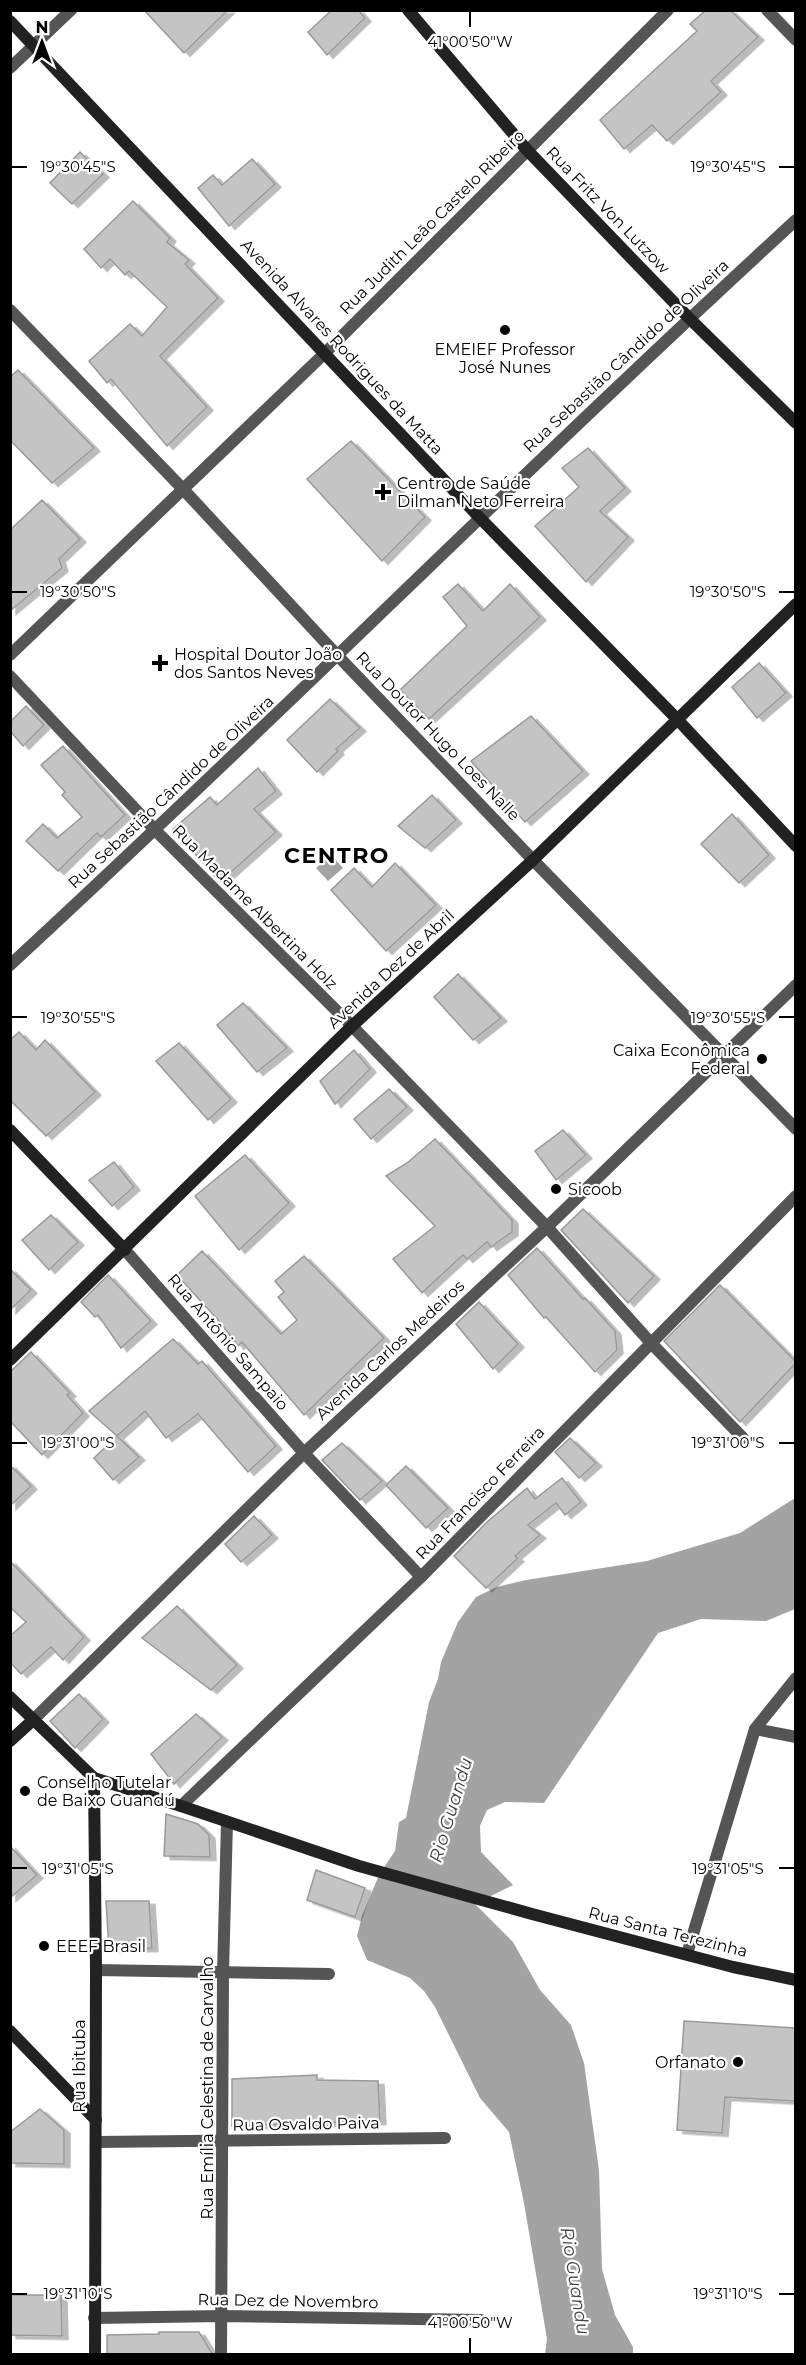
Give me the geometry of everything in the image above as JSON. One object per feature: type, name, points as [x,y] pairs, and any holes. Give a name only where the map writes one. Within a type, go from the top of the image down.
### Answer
[{"type":"street","points":[[10,68],[71,10]]},
{"type":"street","name":"Rua Fritz Von Lutzow","points":[[408,10],[526,150],[795,423]]},
{"type":"street","name":"Rua Judith Leão Castelo Ribeiro","points":[[10,655],[325,352],[668,10]]},
{"type":"street","points":[[767,10],[795,40]]},
{"type":"street","name":"Avenida Alvares Rodrigues da Matta","points":[[10,21],[479,517],[677,720],[795,846]]},
{"type":"street","name":"Rua Sebastião Cândido de Oliveira","points":[[10,965],[156,831],[479,517],[795,220]]},
{"type":"street","name":"Rua Doutor Hugo Loes Nalle","points":[[10,310],[182,488],[338,656],[533,860],[795,1129]]},
{"type":"street","name":"Avenida Dez de Abril","points":[[10,1359],[125,1250],[352,1026],[533,860],[795,604]]},
{"type":"street","name":"Rua Madame Albertina Holz","points":[[10,676],[156,831],[352,1026],[547,1227],[650,1342],[743,1438]]},
{"type":"street","name":"Avenida Carlos Medeiros","points":[[10,1742],[303,1453],[547,1227],[795,986]]},
{"type":"street","name":"Rua Antônio Sampaio","points":[[10,1130],[125,1250],[303,1453],[421,1577]]},
{"type":"street","name":"Rua Francisco Ferreira","points":[[181,1806],[421,1577],[795,1196]]},
{"type":"street","points":[[687,1954],[755,1729],[795,1678]]},
{"type":"street","points":[[10,1697],[94,1778]]},
{"type":"street","points":[[755,1729],[795,1737]]},
{"type":"street","name":"Rua Santa Terezinha","points":[[94,1778],[359,1866],[532,1914],[795,1980]]},
{"type":"street","name":"Rua Ibituba","points":[[94,1778],[95,2355]]},
{"type":"street","name":"Rua Emília Celestina de Carvalho","points":[[221,2355],[226,1822]]},
{"type":"street","points":[[96,1970],[329,1974]]},
{"type":"street","points":[[10,2031],[96,2120]]},
{"type":"street","name":"Rua Osvaldo Paiva","points":[[96,2142],[445,2138]]},
{"type":"street","name":"Rua Dez de Novembro","points":[[94,2318],[222,2316],[481,2320]]},
{"type":"water","points":[[331,855],[343,868],[328,881],[316,868]]},
{"type":"water","name":"Rio Guandu","points":[[795,1498],[795,1609],[766,1621],[701,1619],[658,1633],[544,1803],[505,1802],[487,1810],[480,1826],[481,1852],[513,1885],[475,1904],[513,1942],[540,1990],[571,2025],[584,2063],[599,2170],[602,2269],[615,2315],[633,2347],[633,2354],[545,2354],[547,2339],[524,2203],[509,2132],[480,2098],[435,2007],[424,1991],[410,1978],[367,1960],[357,1936],[362,1916],[379,1875],[395,1851],[399,1822],[406,1818],[429,1702],[438,1679],[441,1662],[458,1622],[476,1597],[497,1587],[526,1580],[647,1561],[740,1533]]},
{"type":"building","points":[[144,10],[228,10],[184,53]]},
{"type":"building","points":[[332,10],[358,10],[365,18],[327,55],[308,32]]},
{"type":"building","points":[[706,10],[730,10],[758,37],[711,81],[721,92],[667,141],[652,125],[624,149],[600,120],[697,31],[690,24]]},
{"type":"building","points":[[80,152],[103,174],[72,204],[50,183]]},
{"type":"building","points":[[252,159],[275,184],[229,226],[198,188],[213,175],[222,185]]},
{"type":"building","points":[[133,201],[170,238],[167,242],[189,260],[185,264],[218,298],[160,356],[207,407],[167,446],[111,379],[107,383],[89,361],[130,324],[142,336],[167,307],[129,271],[125,275],[110,259],[101,268],[84,249]]},
{"type":"building","points":[[18,370],[94,448],[52,483],[10,440],[10,377]]},
{"type":"building","points":[[351,441],[425,517],[382,561],[307,479]]},
{"type":"building","points":[[588,448],[625,488],[600,511],[628,537],[586,582],[535,526],[579,487],[562,468]]},
{"type":"building","points":[[42,500],[80,539],[59,559],[62,568],[10,611],[10,530]]},
{"type":"building","points":[[458,584],[483,611],[510,584],[540,617],[429,719],[400,690],[467,626],[443,597]]},
{"type":"building","points":[[759,663],[786,693],[757,718],[732,687]]},
{"type":"building","points":[[330,699],[360,728],[336,749],[338,751],[317,772],[287,740]]},
{"type":"building","points":[[26,706],[44,725],[23,746],[10,731],[10,722]]},
{"type":"building","points":[[531,716],[583,771],[525,822],[471,761]]},
{"type":"building","points":[[63,746],[125,815],[101,837],[97,833],[58,871],[26,841],[43,824],[57,838],[82,817],[62,795],[65,792],[41,765]]},
{"type":"building","points":[[258,768],[276,791],[254,809],[276,832],[220,882],[173,829],[210,797],[217,805]]},
{"type":"building","points":[[432,795],[456,820],[425,848],[398,826]]},
{"type":"building","points":[[732,814],[769,855],[739,883],[701,844]]},
{"type":"building","points":[[395,863],[436,905],[386,951],[331,890],[354,868],[372,887]]},
{"type":"building","points":[[458,974],[501,1018],[473,1040],[434,997]]},
{"type":"building","points":[[243,1003],[287,1048],[257,1072],[217,1025]]},
{"type":"building","points":[[19,1032],[36,1050],[45,1040],[95,1092],[46,1136],[10,1100],[10,1040]]},
{"type":"building","points":[[179,1043],[231,1099],[208,1120],[156,1061]]},
{"type":"building","points":[[354,1050],[370,1069],[335,1104],[320,1081]]},
{"type":"building","points":[[389,1089],[407,1107],[371,1139],[354,1119]]},
{"type":"building","points":[[563,1130],[586,1155],[556,1180],[535,1151]]},
{"type":"building","points":[[435,1139],[512,1220],[512,1232],[491,1247],[487,1242],[467,1259],[463,1255],[422,1293],[393,1259],[435,1226],[386,1176],[407,1163]]},
{"type":"building","points":[[245,1155],[289,1203],[239,1250],[195,1196]]},
{"type":"building","points":[[114,1162],[134,1187],[112,1206],[89,1180]]},
{"type":"building","points":[[583,1209],[654,1276],[628,1303],[561,1230]]},
{"type":"building","points":[[51,1215],[78,1242],[49,1270],[22,1240]]},
{"type":"building","points":[[537,1248],[615,1331],[617,1350],[595,1372],[546,1317],[544,1318],[508,1275]]},
{"type":"building","points":[[202,1251],[281,1334],[297,1320],[278,1297],[284,1292],[275,1281],[304,1256],[384,1338],[304,1415],[242,1342],[238,1346],[219,1321],[177,1275]]},
{"type":"building","points":[[10,1269],[31,1290],[10,1310]]},
{"type":"building","points":[[108,1275],[151,1321],[121,1348],[98,1315],[95,1317],[81,1302]]},
{"type":"building","points":[[720,1285],[795,1361],[795,1364],[740,1422],[664,1341]]},
{"type":"building","points":[[479,1302],[518,1344],[493,1369],[456,1324]]},
{"type":"building","points":[[173,1339],[198,1364],[202,1361],[276,1446],[248,1472],[198,1414],[166,1438],[145,1411],[117,1436],[89,1411]]},
{"type":"building","points":[[31,1352],[70,1393],[67,1395],[83,1413],[42,1455],[10,1421],[10,1372]]},
{"type":"building","points":[[117,1436],[139,1457],[113,1480],[94,1458]]},
{"type":"building","points":[[570,1438],[596,1463],[579,1478],[555,1452]]},
{"type":"building","points":[[342,1443],[382,1481],[360,1500],[322,1460]]},
{"type":"building","points":[[10,1465],[31,1486],[10,1506]]},
{"type":"building","points":[[406,1466],[448,1508],[426,1528],[386,1485]]},
{"type":"building","points":[[562,1478],[581,1502],[565,1515],[556,1503],[528,1525],[540,1535],[515,1556],[518,1558],[486,1588],[454,1556],[487,1522],[527,1488],[535,1499]]},
{"type":"building","points":[[254,1516],[272,1535],[241,1562],[225,1544]]},
{"type":"building","points":[[10,1561],[84,1637],[63,1660],[51,1647],[21,1674],[10,1662],[10,1636],[26,1622],[10,1607]]},
{"type":"building","points":[[177,1606],[237,1665],[211,1690],[142,1638]]},
{"type":"building","points":[[79,1694],[103,1719],[75,1748],[50,1721]]},
{"type":"building","points":[[196,1714],[222,1737],[174,1784],[151,1754]]},
{"type":"building","points":[[166,1814],[198,1824],[209,1835],[210,1857],[164,1856]]},
{"type":"building","points":[[10,1846],[37,1875],[10,1898]]},
{"type":"building","points":[[316,1870],[365,1888],[355,1917],[307,1900]]},
{"type":"building","points":[[106,1901],[149,1901],[152,1948],[109,1949]]},
{"type":"building","name":"Orfanato","points":[[684,2021],[795,2028],[795,2101],[725,2097],[722,2133],[677,2130]]},
{"type":"building","points":[[317,2075],[317,2080],[378,2081],[380,2121],[232,2126],[232,2079]]},
{"type":"building","points":[[40,2109],[64,2130],[64,2164],[10,2163],[10,2132]]},
{"type":"building","points":[[10,2295],[61,2295],[62,2336],[10,2335]]},
{"type":"building","points":[[159,2332],[199,2332],[213,2355],[107,2355],[107,2335],[159,2334]]},
{"type":"place","name":"EMEIEF Professor José Nunes","points":[[505,330]]},
{"type":"place","name":"Centro de Saúde Dilman Neto Ferreira","points":[[383,492]]},
{"type":"place","name":"Hospital Doutor João dos Santos Neves","points":[[160,663]]},
{"type":"place","name":"Caixa Econômica Federal","points":[[762,1059]]},
{"type":"place","name":"Sicoob","points":[[556,1189]]},
{"type":"place","name":"Conselho Tutelar de Baixo Guandú","points":[[25,1791]]},
{"type":"place","name":"EEEF Brasil","points":[[44,1946]]},
{"type":"place","name":"Orfanato","points":[[738,2062]]},
{"type":"district","name":"CENTRO","points":[[337,855]]}]
